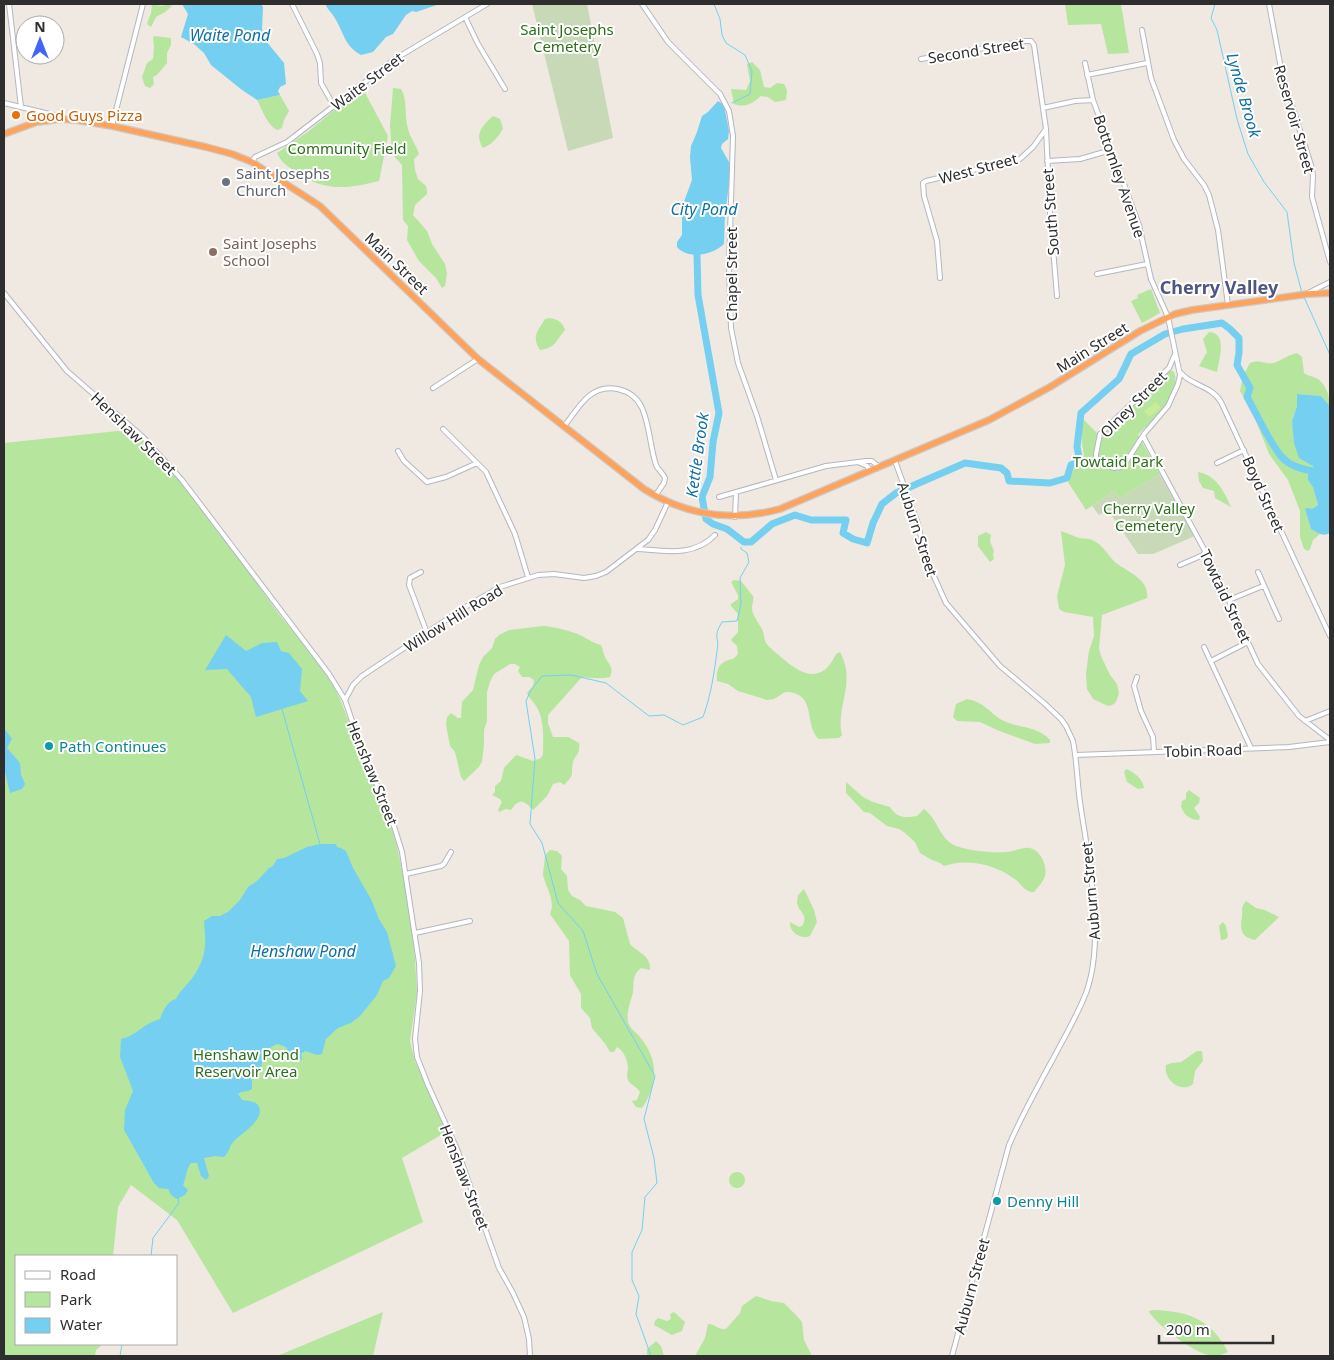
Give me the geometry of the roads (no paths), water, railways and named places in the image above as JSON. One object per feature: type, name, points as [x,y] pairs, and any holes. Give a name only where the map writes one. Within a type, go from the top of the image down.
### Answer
[{"type":"highway","name":"Main Street","points":[[68,119],[112,126],[206,147],[252,162],[320,206],[478,359],[632,480],[654,496],[709,514],[735,517],[764,514],[871,471],[982,423],[1014,407],[1140,331],[1168,317],[1185,311],[1330,292]]},
{"type":"highway","points":[[4,134],[37,122],[68,119]]},
{"type":"street","points":[[8,4],[21,107]]},
{"type":"street","points":[[112,126],[143,4]]},
{"type":"street","points":[[292,4],[317,54],[320,63],[321,83],[334,106]]},
{"type":"street","name":"Waite Street","points":[[252,162],[255,156],[287,142],[395,59],[487,4]]},
{"type":"street","name":"Chapel Street","points":[[642,4],[668,42],[720,94],[730,111],[733,136],[729,266],[731,328],[738,363],[757,416],[776,480]]},
{"type":"street","name":"Reservoir Street","points":[[1269,4],[1282,74],[1311,165],[1313,175],[1312,197],[1330,262]]},
{"type":"street","points":[[465,17],[478,44],[506,88]]},
{"type":"street","points":[[1142,30],[1147,64],[1176,144],[1184,159],[1208,192],[1218,230],[1228,305]]},
{"type":"street","name":"Second Street","points":[[921,59],[1032,41],[1043,108]]},
{"type":"street","name":"Bottomley Avenue","points":[[1085,63],[1093,100],[1139,224],[1151,279],[1168,317],[1179,370]]},
{"type":"street","points":[[1087,75],[1147,64]]},
{"type":"street","points":[[1046,129],[1043,108],[1075,101],[1093,100]]},
{"type":"street","name":"Main Street","points":[[4,103],[68,119]]},
{"type":"street","name":"South Street","points":[[1046,129],[1057,296]]},
{"type":"street","name":"West Street","points":[[940,278],[937,241],[924,196],[923,183],[1020,159],[1033,147],[1046,129]]},
{"type":"street","points":[[1047,162],[1080,160],[1111,150]]},
{"type":"street","points":[[1098,274],[1147,264]]},
{"type":"street","points":[[1304,294],[1330,282]]},
{"type":"street","name":"Henshaw Street","points":[[4,293],[67,370],[143,437],[182,480],[329,674],[345,700],[358,739],[394,826],[402,852],[420,978],[415,1035],[417,1057],[457,1149],[499,1268],[524,1317],[530,1338],[530,1356]]},
{"type":"street","name":"Olney Street","points":[[1175,354],[1169,368],[1103,431],[1097,441],[1096,459],[1100,463],[1109,468],[1120,467],[1126,462],[1143,436],[1168,406],[1179,382],[1179,370]]},
{"type":"street","points":[[433,388],[478,359]]},
{"type":"street","name":"Boyd Street","points":[[1179,370],[1187,379],[1211,390],[1217,396],[1330,636]]},
{"type":"street","points":[[564,426],[588,396],[597,391],[613,388],[630,394],[643,410],[656,465],[665,478],[664,483],[654,496]]},
{"type":"street","points":[[443,429],[486,472],[508,519],[522,554],[528,577]]},
{"type":"street","name":"Towtaid Street","points":[[1143,436],[1205,552],[1257,661],[1305,721],[1330,741]]},
{"type":"street","points":[[1217,463],[1244,450]]},
{"type":"street","points":[[398,451],[404,461],[427,482],[446,477],[477,463]]},
{"type":"street","name":"Auburn Street","points":[[895,460],[917,521],[927,561],[946,602],[1000,666],[1061,719],[1073,741],[1095,939],[1091,977],[1079,1009],[1008,1145],[952,1356]]},
{"type":"street","points":[[719,498],[826,466],[872,461],[880,467]]},
{"type":"street","points":[[858,462],[864,464],[871,471]]},
{"type":"street","points":[[735,517],[736,493]]},
{"type":"street","name":"Willow Hill Road","points":[[345,700],[353,685],[362,676],[489,593],[528,577],[549,574],[580,578],[596,576],[606,572],[638,549],[650,536],[668,502]]},
{"type":"street","points":[[638,549],[675,552],[691,550],[706,544],[715,535]]},
{"type":"street","points":[[650,536],[652,550]]},
{"type":"street","points":[[1180,565],[1203,555],[1205,552]]},
{"type":"street","points":[[421,572],[410,578],[409,585],[427,633]]},
{"type":"street","points":[[1258,572],[1279,619]]},
{"type":"street","points":[[1229,600],[1263,586]]},
{"type":"street","points":[[1211,661],[1248,642]]},
{"type":"street","points":[[1204,647],[1251,748]]},
{"type":"street","points":[[1137,677],[1134,686],[1140,712],[1153,737],[1154,752]]},
{"type":"street","points":[[1305,721],[1330,711]]},
{"type":"street","name":"Tobin Road","points":[[1076,755],[1289,747],[1330,741]]},
{"type":"street","points":[[406,874],[441,866],[451,852]]},
{"type":"street","points":[[415,933],[470,921]]},
{"type":"water","name":"Waite Pond","points":[[182,4],[261,4],[263,7],[262,29],[266,41],[284,63],[286,84],[280,87],[278,91],[280,95],[257,100],[211,65],[204,53],[194,44],[181,37],[188,14]]},
{"type":"water","points":[[325,4],[440,4],[416,12],[412,11],[406,15],[393,34],[386,37],[373,52],[361,55],[348,44],[335,18]]},
{"type":"water","name":"City Pond","points":[[718,101],[724,105],[729,131],[728,139],[722,144],[721,148],[729,162],[730,178],[725,214],[724,244],[714,251],[707,253],[687,254],[677,247],[677,242],[682,235],[682,207],[692,180],[691,146],[702,116]]},
{"type":"water","points":[[1297,394],[1321,396],[1330,406],[1330,533],[1325,535],[1311,529],[1305,509],[1312,509],[1318,505],[1313,487],[1308,480],[1308,474],[1314,470],[1313,466],[1299,458],[1294,443],[1292,421],[1297,406]]},
{"type":"water","points":[[226,635],[246,651],[262,643],[277,642],[281,651],[289,653],[302,669],[300,691],[308,701],[256,717],[251,697],[227,669],[205,670]]},
{"type":"water","points":[[4,728],[12,739],[7,748],[20,763],[21,775],[25,784],[22,789],[10,793],[4,768]]},
{"type":"water","name":"Henshaw Pond","points":[[320,844],[336,844],[337,847],[346,851],[387,932],[396,966],[389,978],[383,981],[377,995],[360,1016],[351,1023],[338,1028],[326,1039],[322,1054],[317,1055],[305,1051],[301,1054],[302,1060],[294,1058],[286,1047],[278,1044],[267,1051],[261,1069],[252,1077],[252,1089],[238,1094],[242,1100],[257,1104],[260,1109],[257,1120],[234,1141],[224,1157],[204,1158],[209,1176],[206,1180],[201,1176],[197,1163],[191,1163],[183,1185],[188,1190],[185,1195],[177,1199],[171,1195],[168,1189],[159,1188],[154,1183],[124,1130],[125,1110],[133,1091],[120,1057],[121,1039],[160,1019],[168,1004],[176,999],[191,980],[198,970],[203,957],[205,944],[204,921],[212,916],[220,916],[228,912],[240,900],[248,887],[273,866],[277,859]]},
{"type":"waterway","name":"Kettle Brook","points":[[714,4],[726,43],[745,55],[752,71],[750,94],[732,103]]},
{"type":"waterway","name":"Lynde Brook","points":[[1215,4],[1211,18],[1217,30],[1237,119],[1248,154],[1264,182],[1287,212],[1294,263],[1302,293]]},
{"type":"waterway","name":"Kettle Brook","points":[[697,255],[698,295],[719,413],[713,442],[710,477],[702,497],[706,519],[713,524],[727,529],[744,542],[751,542],[772,524],[795,515],[811,520],[846,520],[843,533],[853,539],[867,543],[873,523],[882,504],[896,493],[965,463],[1001,468],[1007,473],[1009,481],[1050,483],[1067,478],[1071,465],[1080,461],[1077,447],[1081,413],[1119,379],[1131,354],[1165,334],[1222,323],[1239,338],[1237,365],[1250,388],[1247,397],[1280,455],[1296,467],[1330,472]]},
{"type":"waterway","name":"Lynde Brook","points":[[1304,297],[1330,355]]},
{"type":"waterway","points":[[651,1356],[636,1314],[639,1296],[632,1280],[632,1252],[642,1230],[645,1197],[657,1183],[654,1158],[644,1119],[655,1076],[597,974],[583,931],[558,903],[542,843],[530,824],[535,759],[526,701],[531,690],[542,676],[571,675],[606,683],[649,716],[664,715],[683,725],[703,717],[708,701],[718,646],[717,632],[722,622],[737,621],[741,604],[740,578],[749,562],[747,553],[741,547]]},
{"type":"waterway","points":[[282,709],[320,844]]},
{"type":"waterway","points":[[151,1255],[153,1238],[179,1203],[178,1197]]},
{"type":"waterway","points":[[120,1356],[122,1345]]},
{"type":"place","name":"Good Guys Pizza","points":[[16,115]]},
{"type":"place","name":"Saint Josephs Church","points":[[226,182]]},
{"type":"place","name":"Saint Josephs School","points":[[213,252]]},
{"type":"place","name":"Path Continues","points":[[49,746]]},
{"type":"place","name":"Denny Hill","points":[[997,1201]]},
{"type":"district","name":"Cherry Valley","points":[[1219,287]]},
{"type":"park label","name":"Saint Josephs Cemetery","points":[[567,38]]},
{"type":"park label","name":"Community Field","points":[[347,148]]},
{"type":"park label","name":"Towtaid Park","points":[[1118,461]]},
{"type":"park label","name":"Cherry Valley Cemetery","points":[[1149,516]]},
{"type":"park label","name":"Henshaw Pond Reservoir Area","points":[[246,1062]]}]
